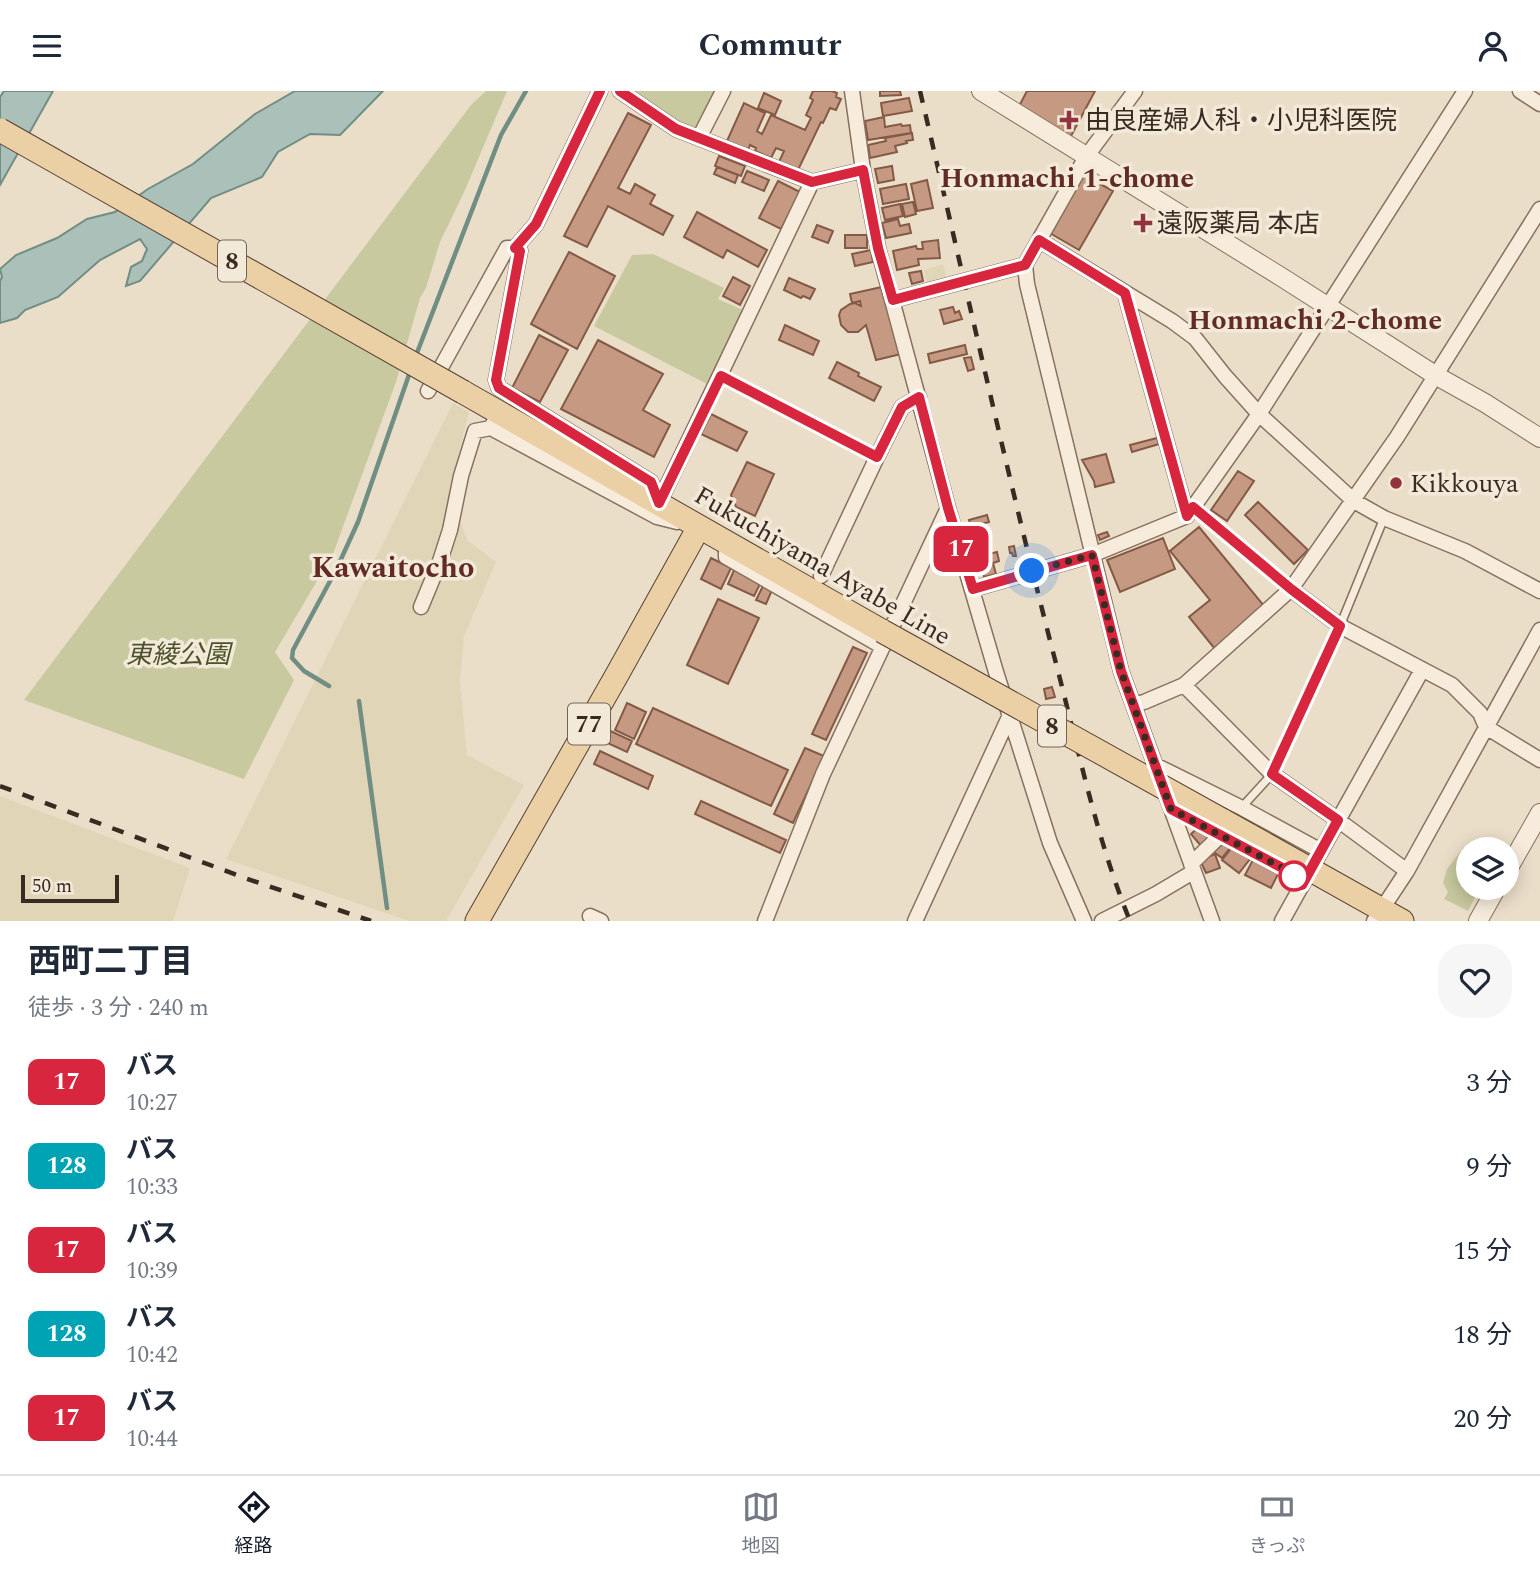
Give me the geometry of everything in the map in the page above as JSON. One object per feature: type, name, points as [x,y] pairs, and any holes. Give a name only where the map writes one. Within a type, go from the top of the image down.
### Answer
[{"type":"main road","name":"Fukuchiyama Ayabe Line","points":[[0,130],[726,541],[883,639],[1221,828],[1311,869],[1377,915],[1402,921]]},
{"type":"main road","name":"77","points":[[477,921],[699,527]]},
{"type":"street","points":[[515,248],[536,224],[600,91]]},
{"type":"street","points":[[620,91],[676,129],[812,182],[863,170]]},
{"type":"street","points":[[699,138],[723,91]]},
{"type":"street","points":[[852,91],[878,248],[948,508],[1050,842],[1084,921]]},
{"type":"street","points":[[981,91],[1540,438]]},
{"type":"street","points":[[1135,91],[1086,157],[1025,265],[1027,284],[1121,671],[1212,921]]},
{"type":"street","points":[[973,589],[1092,555],[1190,511],[1259,414],[1465,91]]},
{"type":"street","points":[[1520,91],[1540,104]]},
{"type":"street","points":[[659,503],[812,182]]},
{"type":"street","points":[[1134,704],[1184,685],[1291,589],[1397,437],[1540,209]]},
{"type":"street","points":[[1039,240],[1172,321],[1195,338],[1259,414],[1354,501],[1384,518],[1465,551],[1539,588]]},
{"type":"street","points":[[428,391],[507,248],[515,248],[520,251],[496,380],[499,388],[505,397],[651,482],[659,503]]},
{"type":"street","points":[[893,300],[1025,265]]},
{"type":"street","points":[[1125,293],[1190,511]]},
{"type":"street","points":[[821,576],[902,407],[919,397]]},
{"type":"street","points":[[421,607],[450,530],[461,476],[475,431],[493,424],[657,517],[699,527]]},
{"type":"street","points":[[765,921],[823,774],[883,639],[948,508]]},
{"type":"street","points":[[1291,589],[1340,626],[1452,685],[1480,713],[1486,727],[1540,760]]},
{"type":"street","points":[[1377,915],[1406,871],[1540,630]]},
{"type":"street","points":[[1282,921],[1422,670]]},
{"type":"street","points":[[1184,685],[1272,774],[1406,871]]},
{"type":"street","points":[[915,921],[1010,715]]},
{"type":"street","points":[[1155,765],[1242,808],[1311,869]]},
{"type":"street","points":[[1102,921],[1156,894],[1192,868],[1221,828],[1171,809]]},
{"type":"street","points":[[1519,850],[1540,813]]},
{"type":"street","points":[[1478,921],[1490,900]]},
{"type":"lane","points":[[721,376],[877,457]]},
{"type":"lane","points":[[1190,511],[1291,589]]},
{"type":"lane","points":[[1242,808],[1272,774],[1340,626],[1384,518]]},
{"type":"shaded area","points":[[943,264],[947,279],[927,285],[924,270]]},
{"type":"shaded area","points":[[453,403],[469,412],[449,490],[467,540],[496,562],[464,636],[460,682],[467,755],[524,785],[446,921],[409,921],[226,859]]},
{"type":"shaded area","points":[[0,796],[190,868],[173,921],[0,921]]},
{"type":"green space","name":"東綾公園","points":[[486,91],[507,91],[440,242],[426,288],[420,298],[396,382],[333,554],[275,652],[294,680],[244,779],[24,700],[471,105]]},
{"type":"green space","points":[[633,91],[714,91],[695,127],[677,122]]},
{"type":"green space","points":[[653,254],[724,288],[718,299],[743,310],[707,384],[594,326],[632,255]]},
{"type":"green space","points":[[1456,857],[1456,900],[1474,900],[1468,911],[1444,899],[1448,892],[1443,883],[1447,869]]},
{"type":"water","points":[[4,91],[53,91],[0,185],[0,97]]},
{"type":"water","points":[[295,91],[383,91],[340,135],[310,134],[278,152],[262,177],[211,198],[140,281],[126,286],[131,267],[142,261],[147,249],[140,239],[100,260],[58,297],[25,310],[17,318],[0,323],[0,269],[16,255],[57,238],[87,219],[115,212],[148,189],[193,164],[255,114]]},
{"type":"building","points":[[813,91],[832,91],[841,99],[836,110],[830,108],[823,123],[821,122],[798,170],[779,162],[784,151],[776,148],[771,158],[755,151],[756,148],[750,145],[748,150],[727,141],[744,103],[765,113],[757,131],[762,134],[771,115],[805,130],[811,118],[806,115],[813,100],[810,98]]},
{"type":"building","points":[[880,91],[900,91],[901,95],[880,96]]},
{"type":"building","name":"由良産婦人科・小児科医院","points":[[1027,91],[1095,91],[1071,136],[1062,137],[1017,110]]},
{"type":"building","points":[[764,93],[781,101],[775,115],[758,108]]},
{"type":"building","points":[[909,98],[912,111],[883,116],[881,103]]},
{"type":"building","points":[[628,113],[651,125],[618,188],[630,194],[635,184],[655,195],[650,204],[673,216],[663,235],[608,206],[587,247],[564,236]]},
{"type":"building","points":[[884,117],[885,127],[910,125],[911,133],[868,140],[865,121]]},
{"type":"building","points":[[912,133],[913,140],[895,146],[897,152],[870,158],[868,145],[886,141],[885,138]]},
{"type":"building","points":[[719,156],[745,166],[741,176],[715,166]]},
{"type":"building","points":[[892,166],[894,180],[878,183],[875,169]]},
{"type":"building","points":[[717,167],[738,175],[735,183],[714,174]]},
{"type":"building","points":[[747,171],[769,180],[764,191],[742,182]]},
{"type":"building","points":[[1082,174],[1113,191],[1079,250],[1048,232]]},
{"type":"building","points":[[927,180],[933,208],[917,211],[911,184]]},
{"type":"building","points":[[778,181],[800,192],[781,229],[759,218]]},
{"type":"building","points":[[906,184],[909,199],[883,204],[880,189]]},
{"type":"building","points":[[913,202],[916,214],[905,217],[902,204]]},
{"type":"building","points":[[900,204],[903,216],[885,220],[882,208]]},
{"type":"building","points":[[697,212],[767,250],[758,267],[727,250],[723,258],[684,237]]},
{"type":"building","points":[[898,219],[900,226],[909,224],[911,233],[886,238],[882,223]]},
{"type":"building","points":[[817,225],[833,231],[828,243],[812,237]]},
{"type":"building","points":[[845,235],[867,235],[867,248],[845,248]]},
{"type":"building","points":[[938,240],[940,258],[918,259],[919,265],[897,270],[893,251],[916,246],[917,249],[923,249],[922,242]]},
{"type":"building","points":[[871,250],[873,262],[855,266],[852,254]]},
{"type":"building","points":[[569,252],[615,276],[577,349],[531,324]]},
{"type":"building","points":[[921,271],[923,281],[912,284],[909,273]]},
{"type":"building","points":[[733,277],[750,286],[740,305],[723,296]]},
{"type":"building","points":[[789,278],[815,289],[810,299],[784,290]]},
{"type":"building","points":[[882,287],[901,354],[876,360],[866,325],[858,332],[848,332],[841,325],[839,315],[841,310],[850,304],[861,306],[860,301],[852,303],[850,294]]},
{"type":"building","points":[[953,307],[955,313],[959,311],[962,319],[944,324],[940,310]]},
{"type":"building","points":[[785,325],[819,341],[813,355],[779,340]]},
{"type":"building","points":[[539,335],[568,350],[540,402],[512,388]]},
{"type":"building","points":[[598,340],[663,374],[643,410],[670,425],[654,457],[561,409]]},
{"type":"building","points":[[965,345],[967,354],[930,363],[928,354]]},
{"type":"building","points":[[971,357],[974,369],[968,371],[964,358]]},
{"type":"building","points":[[837,362],[881,387],[874,401],[829,378]]},
{"type":"building","points":[[711,414],[747,432],[737,451],[701,434]]},
{"type":"building","points":[[1157,438],[1159,444],[1132,452],[1130,445]]},
{"type":"building","points":[[1106,454],[1114,482],[1095,487],[1082,460]]},
{"type":"building","points":[[747,462],[774,474],[755,516],[736,507],[731,495]]},
{"type":"building","points":[[1238,471],[1254,481],[1227,521],[1211,510]]},
{"type":"building","points":[[1258,502],[1308,550],[1294,564],[1245,515]]},
{"type":"building","points":[[987,515],[989,522],[981,524],[984,535],[987,534],[989,554],[997,552],[999,561],[993,563],[996,574],[984,577],[969,520]]},
{"type":"building","points":[[1199,527],[1265,607],[1215,649],[1189,617],[1210,600],[1170,551]]},
{"type":"building","points":[[1107,532],[1109,536],[1100,540],[1098,535]]},
{"type":"building","points":[[1163,538],[1175,569],[1120,592],[1107,560]]},
{"type":"building","points":[[1014,546],[1016,556],[1010,553],[1009,547]]},
{"type":"building","points":[[711,558],[731,568],[721,589],[701,579]]},
{"type":"building","points":[[734,570],[761,582],[754,596],[728,584]]},
{"type":"building","points":[[763,586],[772,590],[766,604],[756,600]]},
{"type":"building","points":[[718,599],[759,618],[728,684],[687,665]]},
{"type":"building","points":[[853,647],[867,653],[826,740],[812,734]]},
{"type":"building","points":[[1052,687],[1055,697],[1046,699],[1044,689]]},
{"type":"building","points":[[627,703],[646,712],[634,739],[615,730]]},
{"type":"building","points":[[653,708],[788,770],[771,806],[636,744]]},
{"type":"building","points":[[606,729],[632,741],[627,752],[601,740]]},
{"type":"building","points":[[805,748],[824,756],[793,823],[774,814]]},
{"type":"building","points":[[600,751],[653,776],[648,789],[594,764]]},
{"type":"building","points":[[701,801],[786,840],[780,853],[695,814]]},
{"type":"building","points":[[1200,826],[1211,839],[1201,846],[1191,834]]},
{"type":"building","points":[[1221,842],[1230,848],[1222,858],[1214,852]]},
{"type":"building","points":[[1233,846],[1250,859],[1239,873],[1222,860]]},
{"type":"building","points":[[1215,854],[1220,868],[1206,873],[1200,860]]},
{"type":"building","points":[[1254,858],[1279,872],[1271,888],[1245,875]]},
{"type":"waterway","points":[[415,358],[501,135],[526,91]]},
{"type":"waterway","points":[[329,686],[304,671],[292,658],[293,650],[336,570],[358,522],[411,369]]},
{"type":"waterway","points":[[359,701],[387,908]]},
{"type":"railway","points":[[920,91],[1018,512],[1079,754],[1107,855],[1130,921]]},
{"type":"railway","points":[[0,786],[242,877],[371,921]]},
{"type":"bus line","name":"17","points":[[600,91],[536,224],[515,248],[520,251],[496,380],[499,388],[651,482],[659,503],[721,376],[877,457],[902,407],[919,397],[948,508],[973,589],[1092,555],[1121,671],[1171,809],[1292,873],[1302,885],[1338,820],[1272,774],[1340,626],[1193,507],[1187,516],[1125,293],[1039,240],[1025,265],[893,300],[878,248],[863,170],[812,182],[676,129],[620,91]]},
{"type":"place","name":"由良産婦人科・小児科医院","points":[[1069,120]]},
{"type":"place","name":"遠阪薬局 本店","points":[[1143,223]]},
{"type":"place","name":"Kikkouya","points":[[1396,483]]},
{"type":"district","name":"Honmachi 1-chome","points":[[1067,177]]},
{"type":"district","name":"Honmachi 2-chome","points":[[1315,319]]},
{"type":"district","name":"Kawaitocho","points":[[393,567]]},
{"type":"route","points":[[1032,571],[1092,555],[1121,671],[1171,809],[1294,876]]}]
